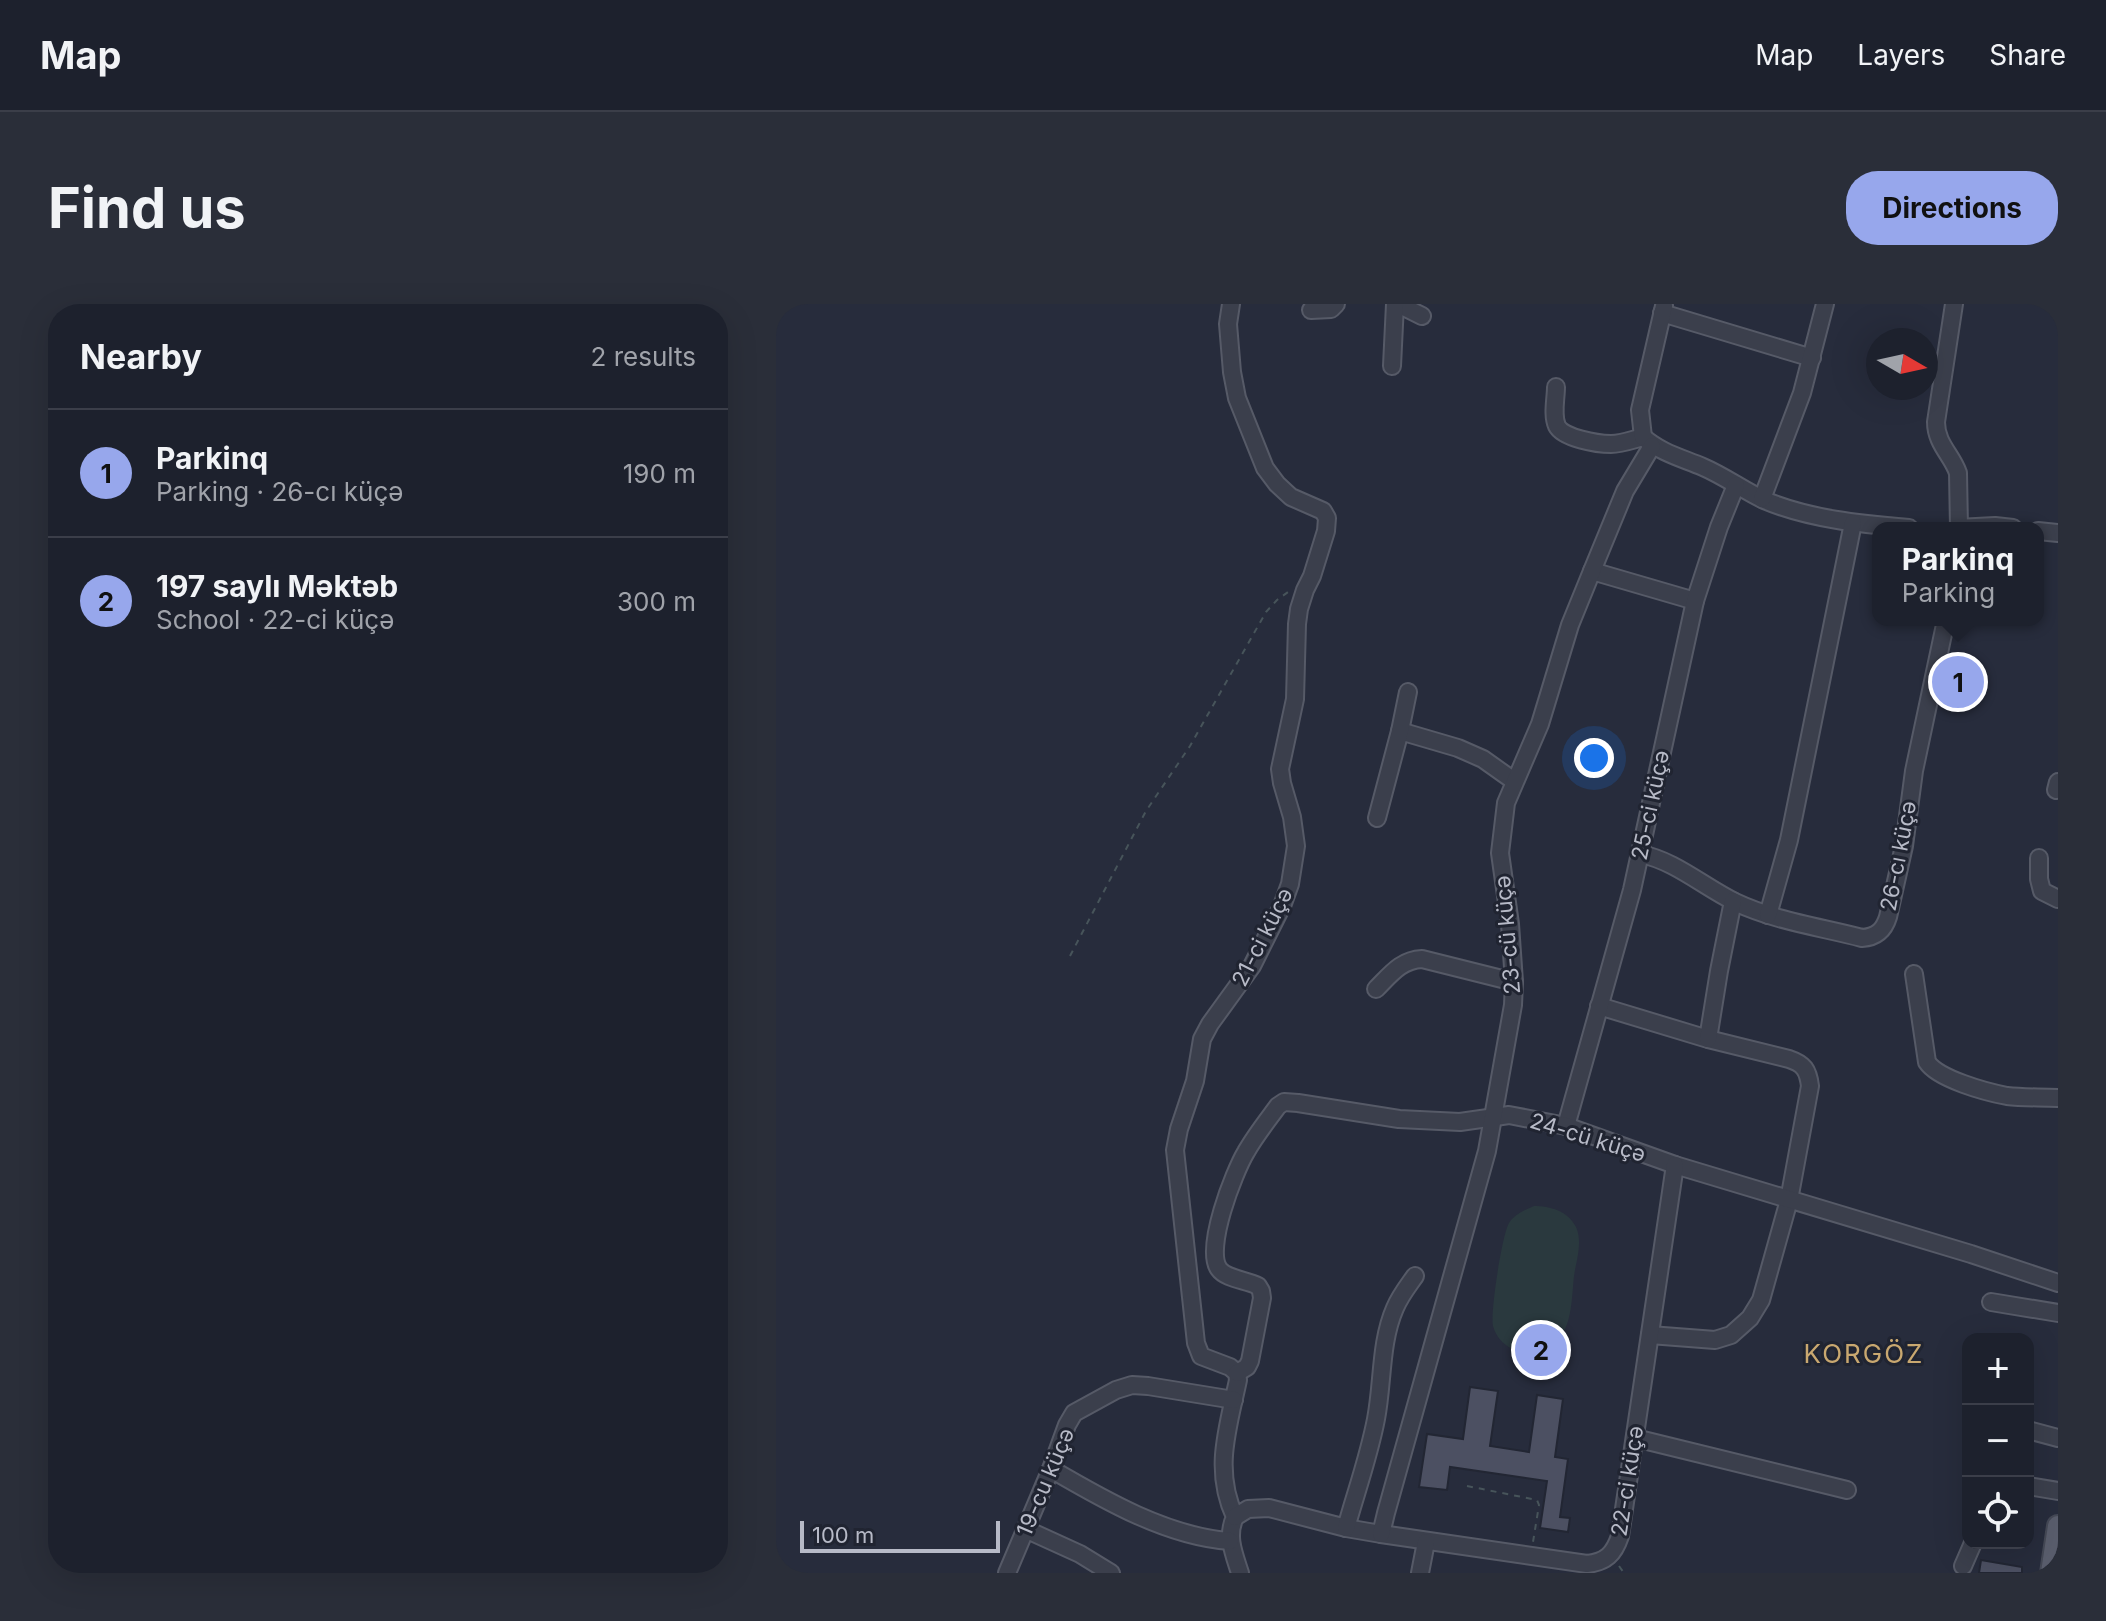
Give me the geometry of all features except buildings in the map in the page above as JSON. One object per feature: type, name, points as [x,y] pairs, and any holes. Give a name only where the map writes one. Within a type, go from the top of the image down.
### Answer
[{"type":"main road","points":[[2051,1573],[2058,1526]]},
{"type":"street","name":"21-ci küçə","points":[[1231,304],[1228,324],[1237,398],[1265,468],[1291,497],[1323,511],[1327,518],[1317,563],[1305,590],[1297,624],[1295,699],[1280,769],[1296,846],[1292,875],[1282,906],[1252,966],[1202,1039],[1195,1081],[1175,1150],[1196,1343],[1201,1356],[1230,1367],[1237,1373]]},
{"type":"street","points":[[1311,310],[1331,309],[1336,304]]},
{"type":"street","points":[[1392,366],[1397,304],[1422,316]]},
{"type":"street","points":[[1762,499],[1802,393],[1825,304]]},
{"type":"street","points":[[1954,304],[1936,433],[1958,473],[1958,522]]},
{"type":"street","points":[[1812,358],[1663,309],[1640,410],[1640,424],[1647,442],[1664,453],[1705,468],[1762,499],[1798,512],[1872,525]]},
{"type":"street","points":[[1556,387],[1555,418],[1564,434],[1610,444],[1647,442]]},
{"type":"street","name":"23-cü küçə","points":[[1381,1534],[1495,1116],[1514,982],[1500,853],[1506,803],[1546,708],[1570,625],[1647,442]]},
{"type":"street","name":"25-ci küçə","points":[[1566,1126],[1632,890],[1695,601],[1736,485]]},
{"type":"street","points":[[1768,915],[1789,840],[1853,523]]},
{"type":"street","points":[[1592,571],[1695,601]]},
{"type":"street","name":"26-cı küçə","points":[[1640,854],[1661,860],[1733,901],[1768,915],[1862,938],[1871,937],[1885,926],[1904,846],[1914,771],[1945,626]]},
{"type":"street","points":[[1377,818],[1408,692]]},
{"type":"street","points":[[1400,731],[1458,748],[1483,759],[1514,781]]},
{"type":"street","points":[[2039,858],[2042,891],[2058,899]]},
{"type":"street","points":[[1708,1039],[1733,901]]},
{"type":"street","points":[[1376,989],[1410,959],[1422,959],[1514,982]]},
{"type":"street","points":[[1914,974],[1927,1062],[1932,1069],[1943,1077],[2008,1096],[2058,1098]]},
{"type":"street","points":[[1599,1006],[1799,1062],[1807,1069],[1810,1086],[1789,1200],[1761,1300],[1750,1318],[1731,1335],[1715,1340],[1650,1335]]},
{"type":"street","name":"24-cü küçə","points":[[1237,1373],[1250,1361],[1262,1298],[1258,1286],[1221,1273],[1216,1265],[1218,1228],[1226,1195],[1246,1151],[1284,1102],[1399,1119],[1460,1122],[1495,1116],[1524,1117],[1566,1126],[1675,1165],[2058,1283]]},
{"type":"street","name":"22-ci küçə","points":[[1235,1517],[1248,1509],[1269,1508],[1346,1528],[1567,1567],[1599,1563],[1610,1556],[1620,1536],[1675,1165]]},
{"type":"street","points":[[1346,1528],[1376,1423],[1386,1339],[1392,1317],[1415,1276]]},
{"type":"street","points":[[1991,1302],[2058,1313]]},
{"type":"street","points":[[1237,1373],[1224,1449],[1223,1474],[1226,1498],[1235,1517],[1230,1527],[1230,1541],[1240,1573]]},
{"type":"street","name":"19-cu küçə","points":[[1007,1573],[1074,1413],[1116,1390],[1132,1385],[1234,1400]]},
{"type":"street","points":[[2034,1432],[2058,1438]]},
{"type":"street","points":[[1635,1438],[1847,1490]]},
{"type":"street","points":[[1051,1469],[1139,1516],[1196,1536],[1230,1541]]},
{"type":"street","points":[[2034,1487],[2058,1491]]},
{"type":"street","points":[[1025,1529],[1080,1554],[1111,1573]]},
{"type":"street","points":[[1420,1573],[1426,1542]]},
{"type":"street","points":[[1963,1566],[1970,1549]]},
{"type":"path","points":[[1070,956],[1146,811],[1190,746],[1266,612],[1286,592],[1305,590]]},
{"type":"path","points":[[1467,1486],[1537,1500],[1539,1563]]},
{"type":"shaded area","points":[[1534,1206],[1552,1208],[1568,1217],[1576,1227],[1579,1245],[1571,1309],[1565,1329],[1552,1345],[1527,1353],[1516,1351],[1498,1337],[1493,1318],[1497,1274],[1506,1230],[1514,1217]]},
{"type":"place","name":"Parkinq","points":[[1958,682]]},
{"type":"place","name":"197 saylı Məktəb","points":[[1541,1350]]},
{"type":"district","name":"KORGÖZ","points":[[1864,1353]]}]
